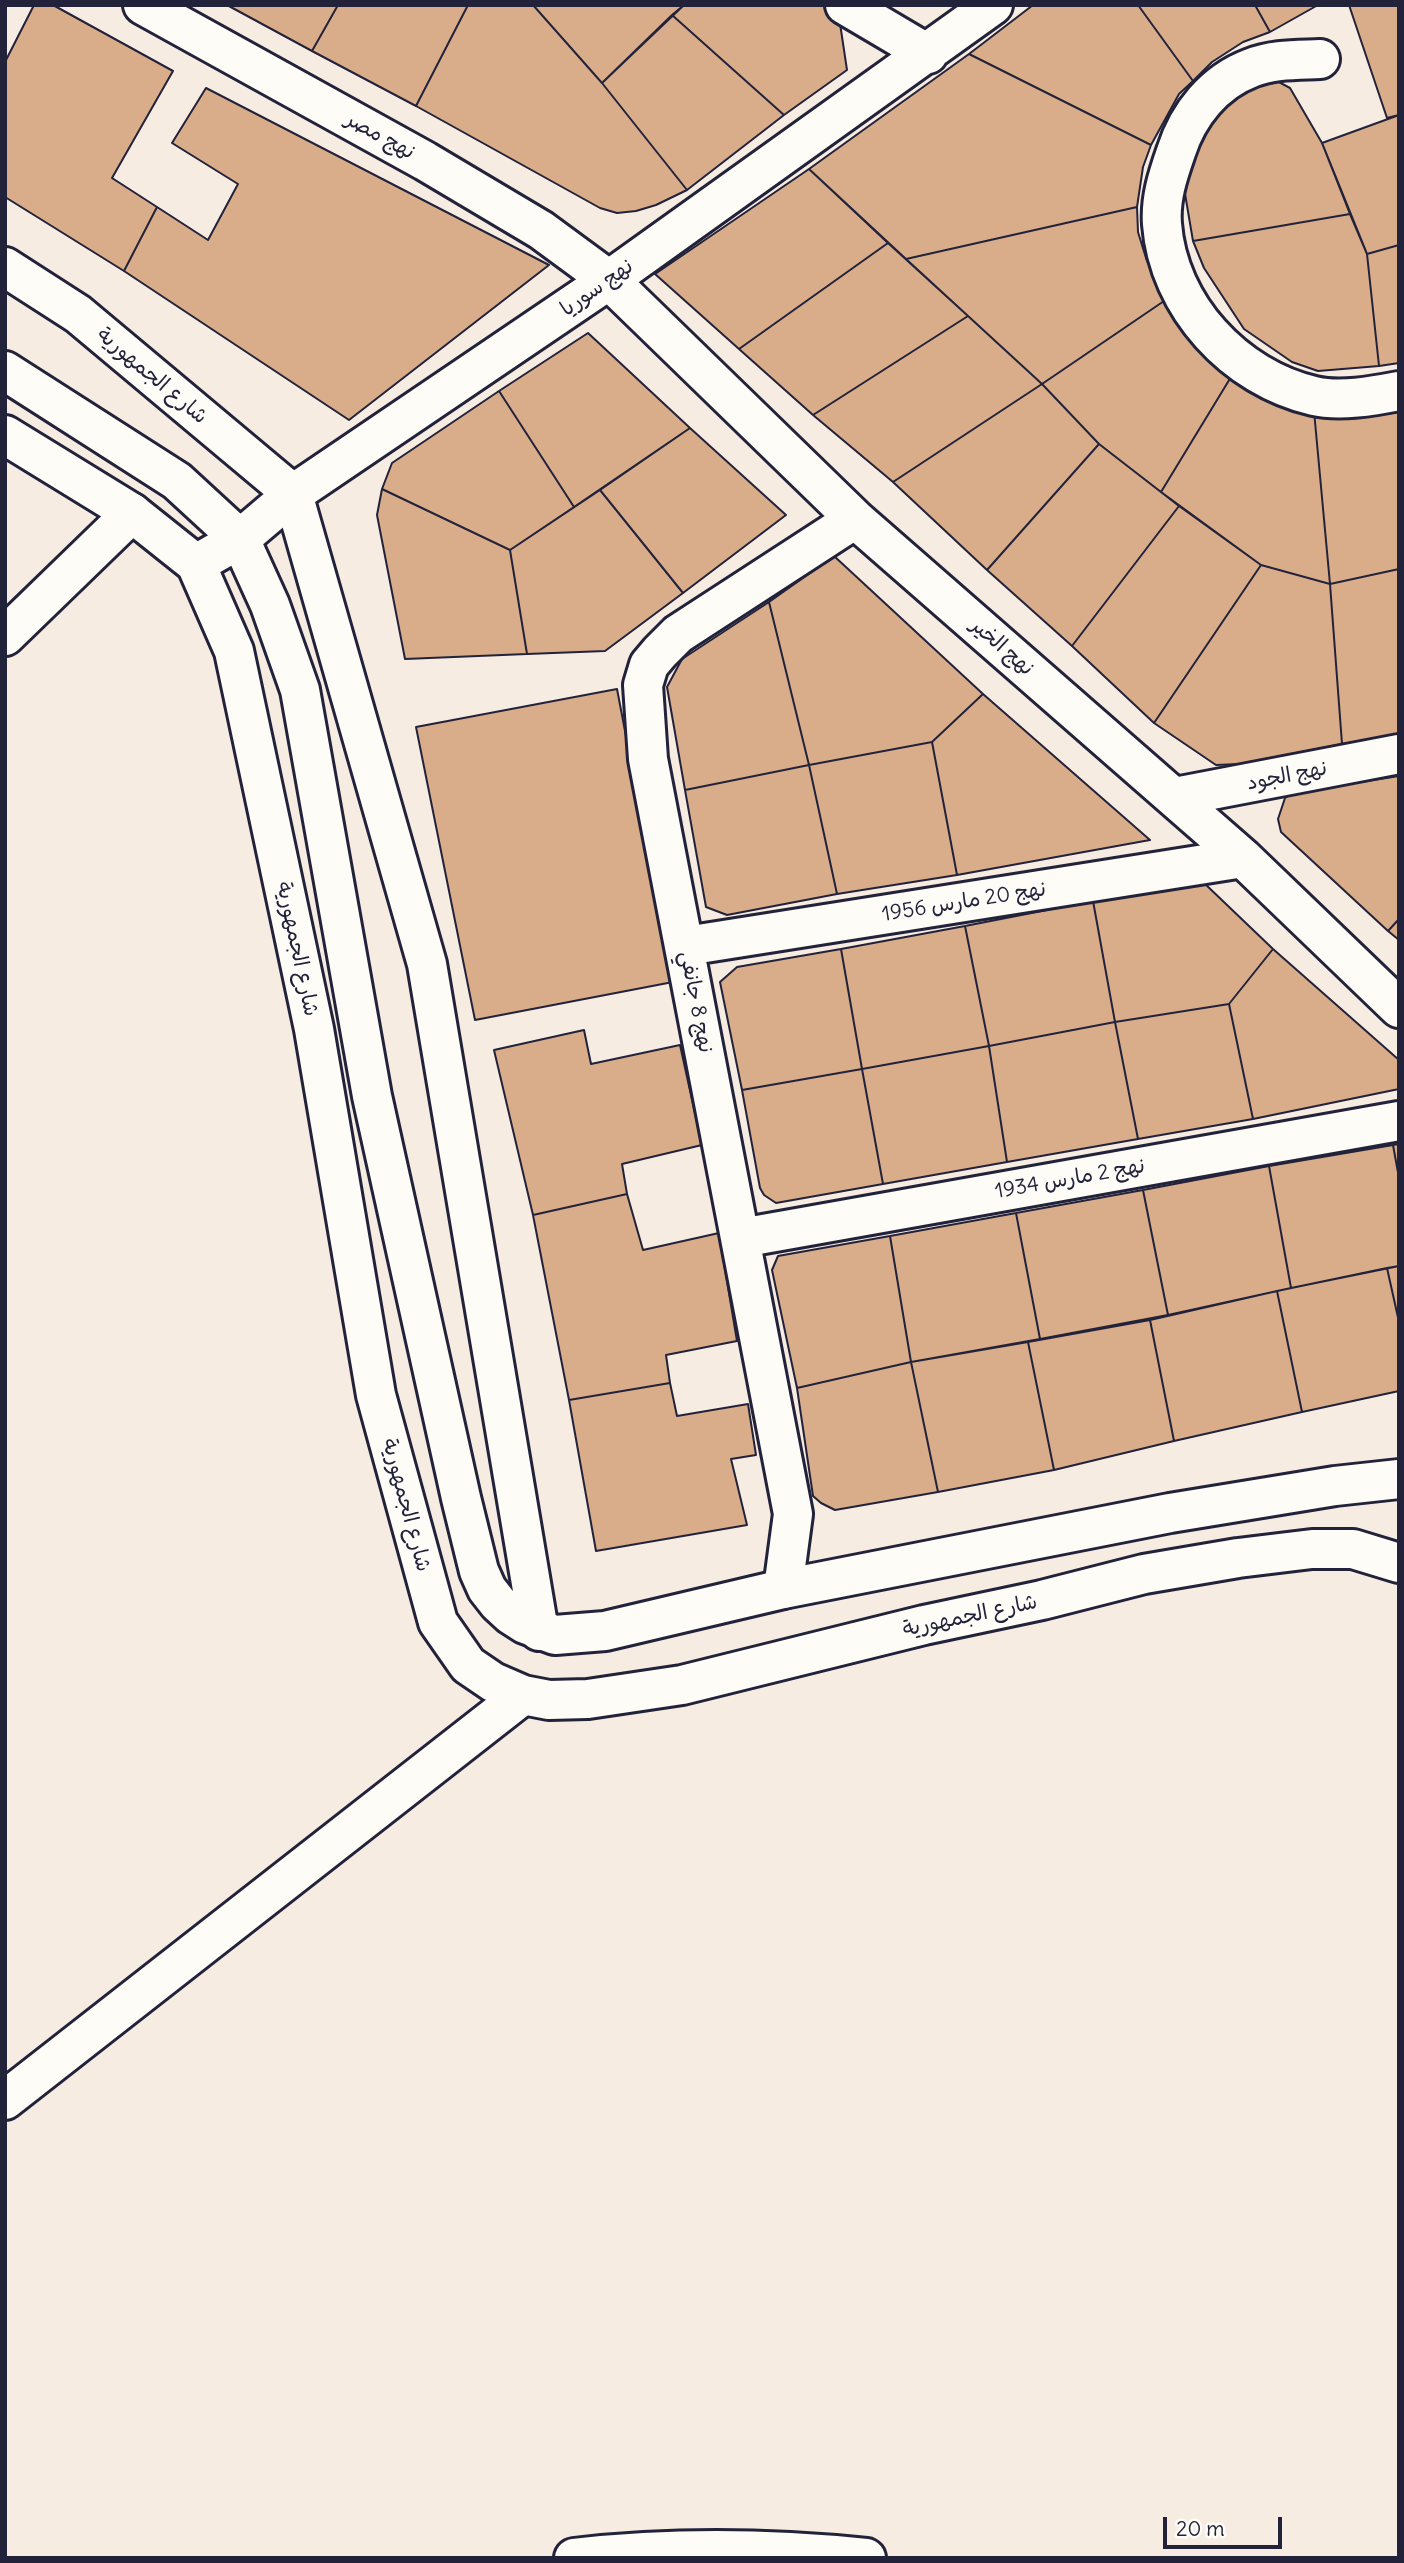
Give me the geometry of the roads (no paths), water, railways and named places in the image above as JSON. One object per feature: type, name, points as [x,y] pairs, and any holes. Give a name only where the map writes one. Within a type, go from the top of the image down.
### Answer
[{"type":"main road","name":"نهج مصر","points":[[144,5],[425,161],[541,230],[610,280]]},
{"type":"main road","points":[[845,5],[928,54]]},
{"type":"main road","name":"نهج سوريا","points":[[197,564],[240,539],[293,494],[610,280],[993,5]]},
{"type":"main road","points":[[1320,59],[1271,61],[1251,68],[1231,77],[1194,112],[1179,141],[1163,197],[1161,224],[1166,249],[1186,302],[1202,325],[1222,345],[1270,381],[1316,397],[1351,397],[1399,391]]},
{"type":"main road","name":"شارع الجمهورية","points":[[5,267],[78,314],[293,494]]},
{"type":"main road","name":"نهج الخير","points":[[610,280],[855,520],[1175,797],[1243,858],[1399,1008]]},
{"type":"main road","points":[[5,371],[177,481],[240,539],[270,605],[300,691],[372,1096],[479,1571],[487,1589],[498,1603],[525,1624],[539,1631],[555,1635],[605,1631],[783,1589],[1170,1513],[1335,1486],[1399,1479]]},
{"type":"main road","points":[[5,435],[132,513],[197,564]]},
{"type":"main road","points":[[293,494],[427,964],[539,1631]]},
{"type":"main road","points":[[5,636],[132,513]]},
{"type":"main road","name":"نهج 8 جانفي","points":[[783,1589],[793,1514],[648,759],[643,685],[649,666],[678,634],[855,520]]},
{"type":"main road","name":"شارع الجمهورية","points":[[197,564],[234,650],[314,1029],[376,1395],[438,1622],[468,1665],[493,1682],[523,1695],[549,1700],[588,1699],[682,1685],[1144,1574],[1238,1558],[1312,1549],[1353,1549],[1399,1563]]},
{"type":"main road","name":"نهج الجود","points":[[1175,797],[1399,754]]},
{"type":"main road","name":"نهج 20 مارس 1956","points":[[686,946],[1243,858]]},
{"type":"main road","name":"نهج 2 مارس 1934","points":[[741,1237],[1399,1121]]},
{"type":"main road","points":[[5,2100],[523,1695]]},
{"type":"main road","points":[[574,2558],[625,2552],[769,2550],[866,2558]]}]
